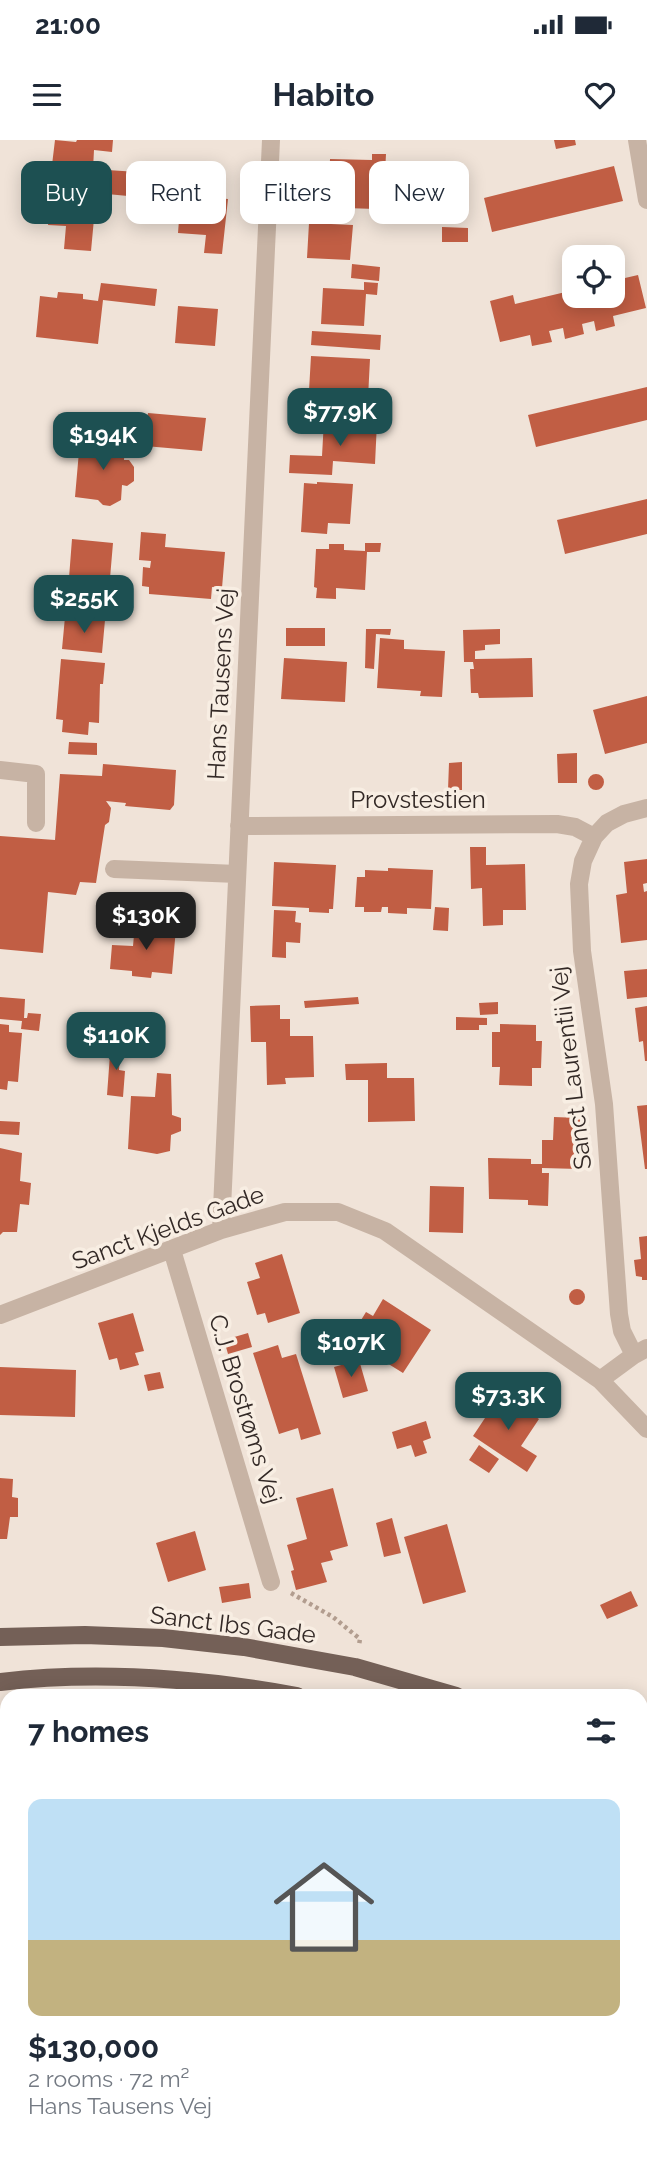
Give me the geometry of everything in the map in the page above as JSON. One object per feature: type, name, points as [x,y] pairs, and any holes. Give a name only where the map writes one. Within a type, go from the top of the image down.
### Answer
[{"type":"main road","name":"Sanct Ibs Gade","points":[[0,1637],[85,1635],[163,1638],[244,1647],[355,1667],[432,1689]]},
{"type":"main road","points":[[0,1682],[44,1676],[144,1676],[256,1689]]},
{"type":"street","name":"Hans Tausens Vej","points":[[221,1230],[271,140]]},
{"type":"street","points":[[637,140],[647,200]]},
{"type":"street","points":[[0,771],[36,774],[36,823]]},
{"type":"street","points":[[594,837],[607,823],[647,807]]},
{"type":"street","name":"Provstestien","points":[[239,826],[557,824],[575,827],[594,837]]},
{"type":"street","name":"Sanct Laurentii Vej","points":[[594,837],[583,861],[579,884],[582,951],[604,1104],[619,1314],[622,1331],[640,1352]]},
{"type":"street","points":[[114,869],[237,874]]},
{"type":"street","name":"Sanct Kjelds Gade","points":[[0,1315],[221,1230],[285,1212],[338,1212],[384,1231],[600,1380],[647,1429]]},
{"type":"street","name":"C.J. Brostrøms Vej","points":[[172,1250],[271,1582]]},
{"type":"street","points":[[600,1380],[640,1352]]},
{"type":"path","points":[[271,1582],[333,1617],[360,1639]]},
{"type":"building","points":[[55,140],[113,140],[112,152],[94,150],[93,161],[52,161]]},
{"type":"building","points":[[554,140],[575,140],[576,145],[556,149]]},
{"type":"building","points":[[372,154],[386,154],[386,161],[369,161],[369,209],[355,208],[355,161],[330,159],[372,160]]},
{"type":"building","points":[[614,166],[623,201],[492,232],[484,198]]},
{"type":"building","points":[[112,170],[126,171],[126,196],[112,194]]},
{"type":"building","points":[[94,224],[91,251],[64,249],[66,226],[48,225]]},
{"type":"building","points":[[179,224],[225,224],[222,254],[204,253],[206,235],[178,233]]},
{"type":"building","points":[[309,224],[353,225],[350,260],[307,258]]},
{"type":"building","points":[[442,227],[468,228],[468,242],[442,242]]},
{"type":"building","points":[[352,264],[380,267],[379,281],[351,278]]},
{"type":"building","points":[[638,275],[646,308],[613,316],[615,326],[596,331],[594,321],[582,324],[584,334],[565,339],[563,328],[549,331],[552,342],[532,346],[530,335],[500,342],[490,301],[513,295],[515,304],[562,293],[562,308],[625,308],[625,278]]},
{"type":"building","points":[[364,282],[378,283],[377,295],[366,294],[364,326],[321,324],[323,288],[364,290]]},
{"type":"building","points":[[101,283],[157,289],[155,306],[103,300],[98,344],[36,337],[40,296],[57,298],[58,292],[83,294],[83,299],[98,301]]},
{"type":"building","points":[[178,306],[218,309],[215,346],[175,343]]},
{"type":"building","points":[[312,331],[381,335],[380,350],[311,345]]},
{"type":"building","points":[[311,356],[370,359],[368,398],[351,397],[351,411],[308,408]]},
{"type":"building","points":[[647,387],[647,420],[536,447],[528,415]]},
{"type":"building","points":[[148,413],[206,418],[202,451],[145,446]]},
{"type":"building","points":[[324,420],[377,422],[375,464],[333,461],[332,475],[289,473],[290,455],[322,456]]},
{"type":"building","points":[[80,440],[125,443],[124,460],[129,460],[134,467],[134,481],[127,486],[122,485],[121,500],[110,506],[103,505],[98,500],[75,497]]},
{"type":"building","points":[[304,483],[353,484],[350,524],[328,523],[327,534],[301,532]]},
{"type":"building","points":[[647,499],[647,534],[565,554],[557,520]]},
{"type":"building","points":[[141,532],[166,534],[165,547],[225,552],[222,588],[212,587],[211,599],[149,594],[149,587],[142,586],[143,567],[150,568],[151,561],[139,560]]},
{"type":"building","points":[[72,539],[113,543],[109,590],[121,591],[119,609],[97,607],[98,594],[68,591]]},
{"type":"building","points":[[365,543],[381,543],[380,552],[367,552],[365,590],[336,588],[336,599],[316,598],[316,549],[329,549],[329,544],[344,544],[344,550],[365,551]]},
{"type":"building","points":[[65,617],[105,620],[102,653],[62,649]]},
{"type":"building","points":[[286,628],[325,628],[325,646],[286,646]]},
{"type":"building","points":[[366,629],[391,629],[390,635],[376,634],[374,669],[365,668]]},
{"type":"building","points":[[500,629],[500,644],[485,645],[485,650],[475,651],[475,659],[532,658],[533,697],[479,698],[478,693],[471,693],[470,669],[474,669],[473,662],[464,662],[463,630]]},
{"type":"building","points":[[380,638],[404,640],[404,649],[445,651],[442,697],[420,696],[421,691],[377,688]]},
{"type":"building","points":[[284,658],[347,662],[345,702],[281,699]]},
{"type":"building","points":[[61,659],[105,663],[103,684],[100,684],[99,723],[89,722],[88,735],[62,732],[63,720],[56,719]]},
{"type":"building","points":[[647,696],[647,743],[605,754],[593,710]]},
{"type":"building","points":[[69,742],[97,743],[97,755],[68,754]]},
{"type":"building","points":[[577,753],[577,783],[558,783],[557,754]]},
{"type":"building","points":[[462,762],[462,790],[448,790],[449,763]]},
{"type":"building","points":[[103,764],[176,770],[174,805],[170,810],[125,806],[126,803],[106,801],[111,808],[109,822],[105,825],[96,883],[80,882],[76,895],[48,892],[43,953],[0,949],[0,836],[55,840],[60,774],[102,776]]},
{"type":"building","points":[[593,774],[599,774],[604,782],[602,788],[593,790],[588,785],[588,779]]},
{"type":"building","points":[[470,847],[486,847],[486,865],[525,864],[526,910],[503,910],[503,925],[483,926],[482,888],[471,889]]},
{"type":"building","points":[[647,859],[647,883],[643,884],[644,892],[647,891],[647,940],[621,943],[616,895],[627,893],[624,862]]},
{"type":"building","points":[[274,862],[336,865],[333,909],[329,909],[329,913],[309,912],[309,908],[272,906]]},
{"type":"building","points":[[388,868],[433,870],[431,909],[407,908],[407,914],[388,913],[388,907],[382,907],[381,912],[364,912],[364,907],[355,907],[357,877],[365,877],[365,870],[388,871]]},
{"type":"building","points":[[105,903],[137,906],[136,924],[103,921]]},
{"type":"building","points":[[435,907],[449,908],[448,931],[433,930]]},
{"type":"building","points":[[274,910],[296,911],[295,922],[301,923],[300,943],[286,942],[286,958],[272,957]]},
{"type":"building","points":[[135,924],[176,928],[172,974],[152,972],[151,978],[132,976],[132,971],[110,969],[112,945],[133,946]]},
{"type":"building","points":[[647,969],[647,997],[627,999],[624,971]]},
{"type":"building","points":[[0,997],[25,999],[24,1018],[27,1018],[28,1013],[41,1014],[39,1031],[21,1029],[22,1021],[0,1019]]},
{"type":"building","points":[[358,997],[359,1004],[305,1008],[304,1001]]},
{"type":"building","points":[[498,1002],[498,1014],[480,1015],[479,1003]]},
{"type":"building","points":[[280,1005],[280,1019],[290,1019],[290,1036],[313,1036],[314,1077],[285,1078],[286,1084],[267,1085],[266,1042],[251,1042],[250,1006]]},
{"type":"building","points":[[647,1006],[645,1061],[643,1041],[639,1042],[635,1008]]},
{"type":"building","points":[[456,1017],[487,1018],[487,1025],[479,1025],[479,1030],[456,1030]]},
{"type":"building","points":[[0,1024],[9,1025],[9,1032],[22,1033],[18,1082],[8,1081],[7,1090],[0,1089]]},
{"type":"building","points":[[500,1024],[536,1025],[536,1041],[542,1041],[541,1068],[532,1068],[532,1086],[499,1085],[500,1067],[492,1067],[492,1032],[500,1032]]},
{"type":"building","points":[[111,1041],[121,1042],[119,1070],[125,1071],[123,1097],[107,1095]]},
{"type":"building","points":[[387,1063],[387,1078],[414,1078],[415,1121],[368,1122],[368,1080],[346,1080],[345,1064]]},
{"type":"building","points":[[157,1073],[171,1074],[172,1115],[181,1118],[181,1131],[171,1135],[170,1151],[157,1154],[128,1149],[131,1096],[155,1097]]},
{"type":"building","points":[[647,1105],[647,1169],[645,1169],[637,1106]]},
{"type":"building","points":[[554,1117],[580,1118],[579,1169],[542,1168],[542,1173],[549,1173],[548,1206],[528,1205],[528,1200],[489,1199],[488,1158],[531,1159],[531,1164],[542,1164],[542,1140],[553,1140]]},
{"type":"building","points":[[0,1121],[20,1122],[19,1135],[0,1134]]},
{"type":"building","points":[[0,1148],[22,1153],[20,1181],[31,1183],[29,1205],[20,1204],[17,1232],[3,1232],[0,1235]]},
{"type":"building","points":[[430,1186],[464,1187],[463,1233],[429,1232]]},
{"type":"building","points":[[647,1236],[647,1280],[642,1280],[642,1277],[636,1276],[634,1260],[641,1259],[639,1237]]},
{"type":"building","points":[[282,1254],[300,1313],[268,1323],[265,1313],[257,1315],[247,1282],[260,1278],[255,1263]]},
{"type":"building","points":[[577,1289],[583,1291],[583,1303],[577,1305],[571,1303],[569,1297],[571,1291]]},
{"type":"building","points":[[383,1299],[431,1330],[403,1373],[374,1355],[370,1360],[363,1355],[366,1350],[349,1340],[366,1312],[373,1316]]},
{"type":"building","points":[[133,1313],[144,1351],[135,1353],[139,1365],[120,1370],[117,1358],[109,1360],[98,1323]]},
{"type":"building","points":[[248,1333],[252,1347],[228,1354],[224,1340]]},
{"type":"building","points":[[278,1345],[282,1358],[296,1354],[321,1434],[301,1440],[298,1428],[279,1434],[253,1353]]},
{"type":"building","points":[[359,1360],[368,1391],[343,1398],[334,1367]]},
{"type":"building","points":[[0,1367],[76,1370],[75,1417],[0,1415]]},
{"type":"building","points":[[160,1372],[164,1388],[148,1391],[144,1375]]},
{"type":"building","points":[[501,1394],[539,1419],[521,1446],[537,1456],[527,1472],[473,1436]]},
{"type":"building","points":[[426,1421],[431,1438],[423,1441],[427,1453],[415,1457],[411,1445],[397,1449],[392,1432]]},
{"type":"building","points":[[479,1445],[499,1459],[489,1473],[469,1460]]},
{"type":"building","points":[[0,1478],[13,1479],[12,1497],[18,1498],[18,1517],[10,1517],[7,1539],[0,1539]]},
{"type":"building","points":[[333,1488],[348,1546],[330,1551],[333,1560],[321,1563],[327,1582],[296,1590],[287,1545],[307,1539],[296,1498]]},
{"type":"building","points":[[392,1518],[401,1553],[384,1557],[376,1523]]},
{"type":"building","points":[[447,1524],[466,1592],[423,1604],[404,1537]]},
{"type":"building","points":[[195,1531],[206,1570],[168,1582],[156,1543]]},
{"type":"building","points":[[249,1583],[251,1598],[222,1603],[219,1587]]},
{"type":"building","points":[[631,1591],[638,1606],[607,1619],[600,1605]]}]
